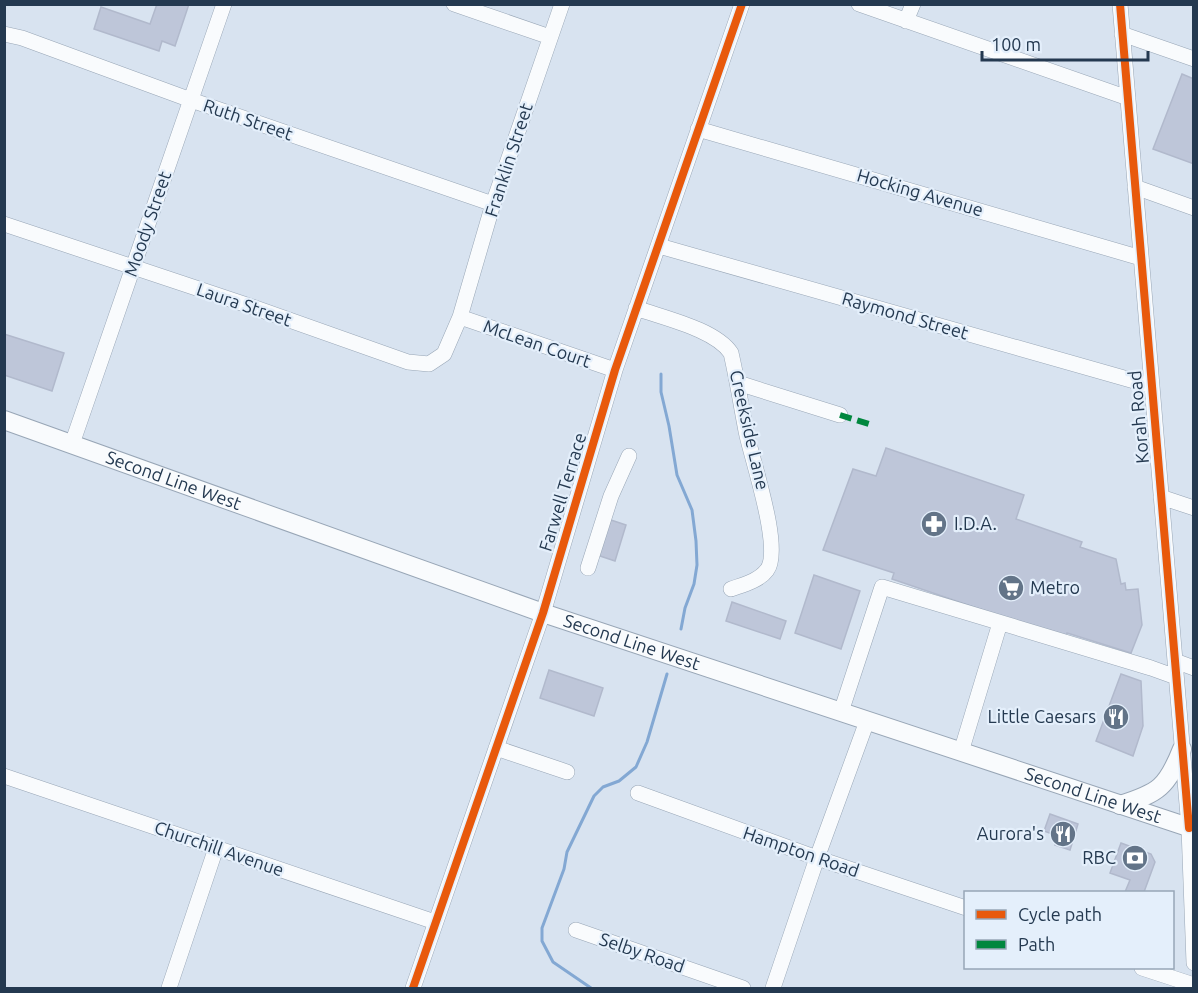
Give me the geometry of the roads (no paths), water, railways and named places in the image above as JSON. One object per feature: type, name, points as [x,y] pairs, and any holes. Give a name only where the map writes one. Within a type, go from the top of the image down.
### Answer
[{"type":"main road","name":"Second Line West","points":[[4,420],[543,613],[1191,828]]},
{"type":"main road","points":[[1120,805],[1146,797],[1161,787],[1173,772],[1182,749]]},
{"type":"street","name":"Moody Street","points":[[72,444],[224,4]]},
{"type":"street","points":[[454,4],[550,37]]},
{"type":"street","name":"Franklin Street","points":[[460,317],[493,204],[562,4]]},
{"type":"street","name":"Farwell Terrace","points":[[413,988],[543,613],[615,370],[742,4]]},
{"type":"street","points":[[859,4],[1128,98]]},
{"type":"street","points":[[906,21],[913,4]]},
{"type":"street","name":"Korah Road","points":[[1120,4],[1182,749],[1191,828],[1194,963]]},
{"type":"street","name":"Ruth Street","points":[[4,34],[22,38],[191,100],[493,204]]},
{"type":"street","points":[[1122,34],[1194,59]]},
{"type":"street","name":"Hocking Avenue","points":[[698,129],[1141,258]]},
{"type":"street","points":[[1135,188],[1194,208]]},
{"type":"street","name":"Laura Street","points":[[4,224],[244,304],[408,362],[429,364],[444,354],[460,317]]},
{"type":"street","name":"Raymond Street","points":[[659,246],[1152,386]]},
{"type":"street","name":"Creekside Lane","points":[[636,308],[704,334],[726,346],[731,354],[746,433],[764,497],[771,554],[768,569],[759,578],[731,589]]},
{"type":"street","name":"McLean Court","points":[[460,317],[615,370]]},
{"type":"street","points":[[738,383],[840,415]]},
{"type":"street","points":[[588,568],[611,496],[629,456]]},
{"type":"street","points":[[1161,497],[1194,508]]},
{"type":"street","points":[[841,712],[882,586],[1176,677]]},
{"type":"street","points":[[962,752],[1000,623]]},
{"type":"street","points":[[1175,661],[1194,668]]},
{"type":"street","points":[[773,988],[867,721]]},
{"type":"street","points":[[496,748],[567,772]]},
{"type":"street","name":"Churchill Avenue","points":[[4,776],[435,922]]},
{"type":"street","name":"Hampton Road","points":[[638,793],[817,858],[964,907]]},
{"type":"street","points":[[169,988],[216,848]]},
{"type":"street","name":"Selby Road","points":[[576,930],[743,988]]},
{"type":"street","points":[[1145,969],[1194,985]]},
{"type":"waterway","points":[[661,374],[661,392],[677,475],[692,510],[696,541],[697,565],[694,584],[685,608],[681,629]]},
{"type":"waterway","points":[[591,988],[553,962],[542,941],[542,928],[564,869],[567,852],[594,796],[603,787],[619,781],[636,767],[647,742],[667,674]]},
{"type":"place","name":"I.D.A.","points":[[934,524]]},
{"type":"place","name":"Metro","points":[[1011,588]]},
{"type":"place","name":"Little Caesars","points":[[1116,717]]},
{"type":"place","name":"Aurora's","points":[[1063,834]]},
{"type":"place","name":"RBC","points":[[1135,858]]}]
